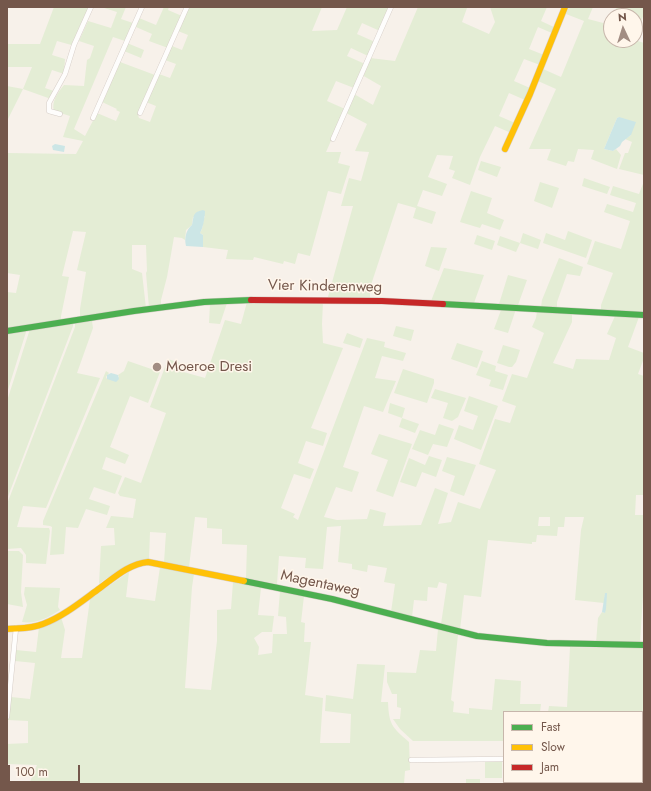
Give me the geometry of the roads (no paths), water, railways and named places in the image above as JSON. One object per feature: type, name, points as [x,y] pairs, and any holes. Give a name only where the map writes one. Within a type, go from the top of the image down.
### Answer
[{"type":"street","points":[[60,114],[49,111],[49,103],[65,74],[74,45],[91,7]]},
{"type":"street","points":[[93,118],[142,7]]},
{"type":"street","points":[[140,113],[187,7]]},
{"type":"street","points":[[333,139],[391,7]]},
{"type":"street","points":[[505,149],[530,94],[565,7]]},
{"type":"street","name":"Vier Kinderenweg","points":[[7,331],[134,311],[204,302],[234,300],[382,301],[644,314]]},
{"type":"street","name":"Magentaweg","points":[[7,628],[35,626],[50,620],[133,566],[142,562],[148,562],[332,599],[477,636],[555,643],[644,645]]},
{"type":"street","points":[[7,717],[16,628]]},
{"type":"street","points":[[411,760],[503,759]]},
{"type":"water","points":[[619,117],[636,122],[631,135],[613,151],[604,149],[617,118]]},
{"type":"water","points":[[55,144],[65,146],[64,152],[53,150],[52,146]]},
{"type":"water","points":[[203,210],[205,211],[205,216],[200,233],[203,235],[203,247],[186,246],[186,234],[192,225],[194,215]]},
{"type":"water","points":[[111,373],[118,375],[119,379],[116,382],[107,379],[107,375]]},
{"type":"water","points":[[605,593],[607,594],[605,613],[602,612]]},
{"type":"place","name":"Moeroe Dresi","points":[[157,367]]}]
